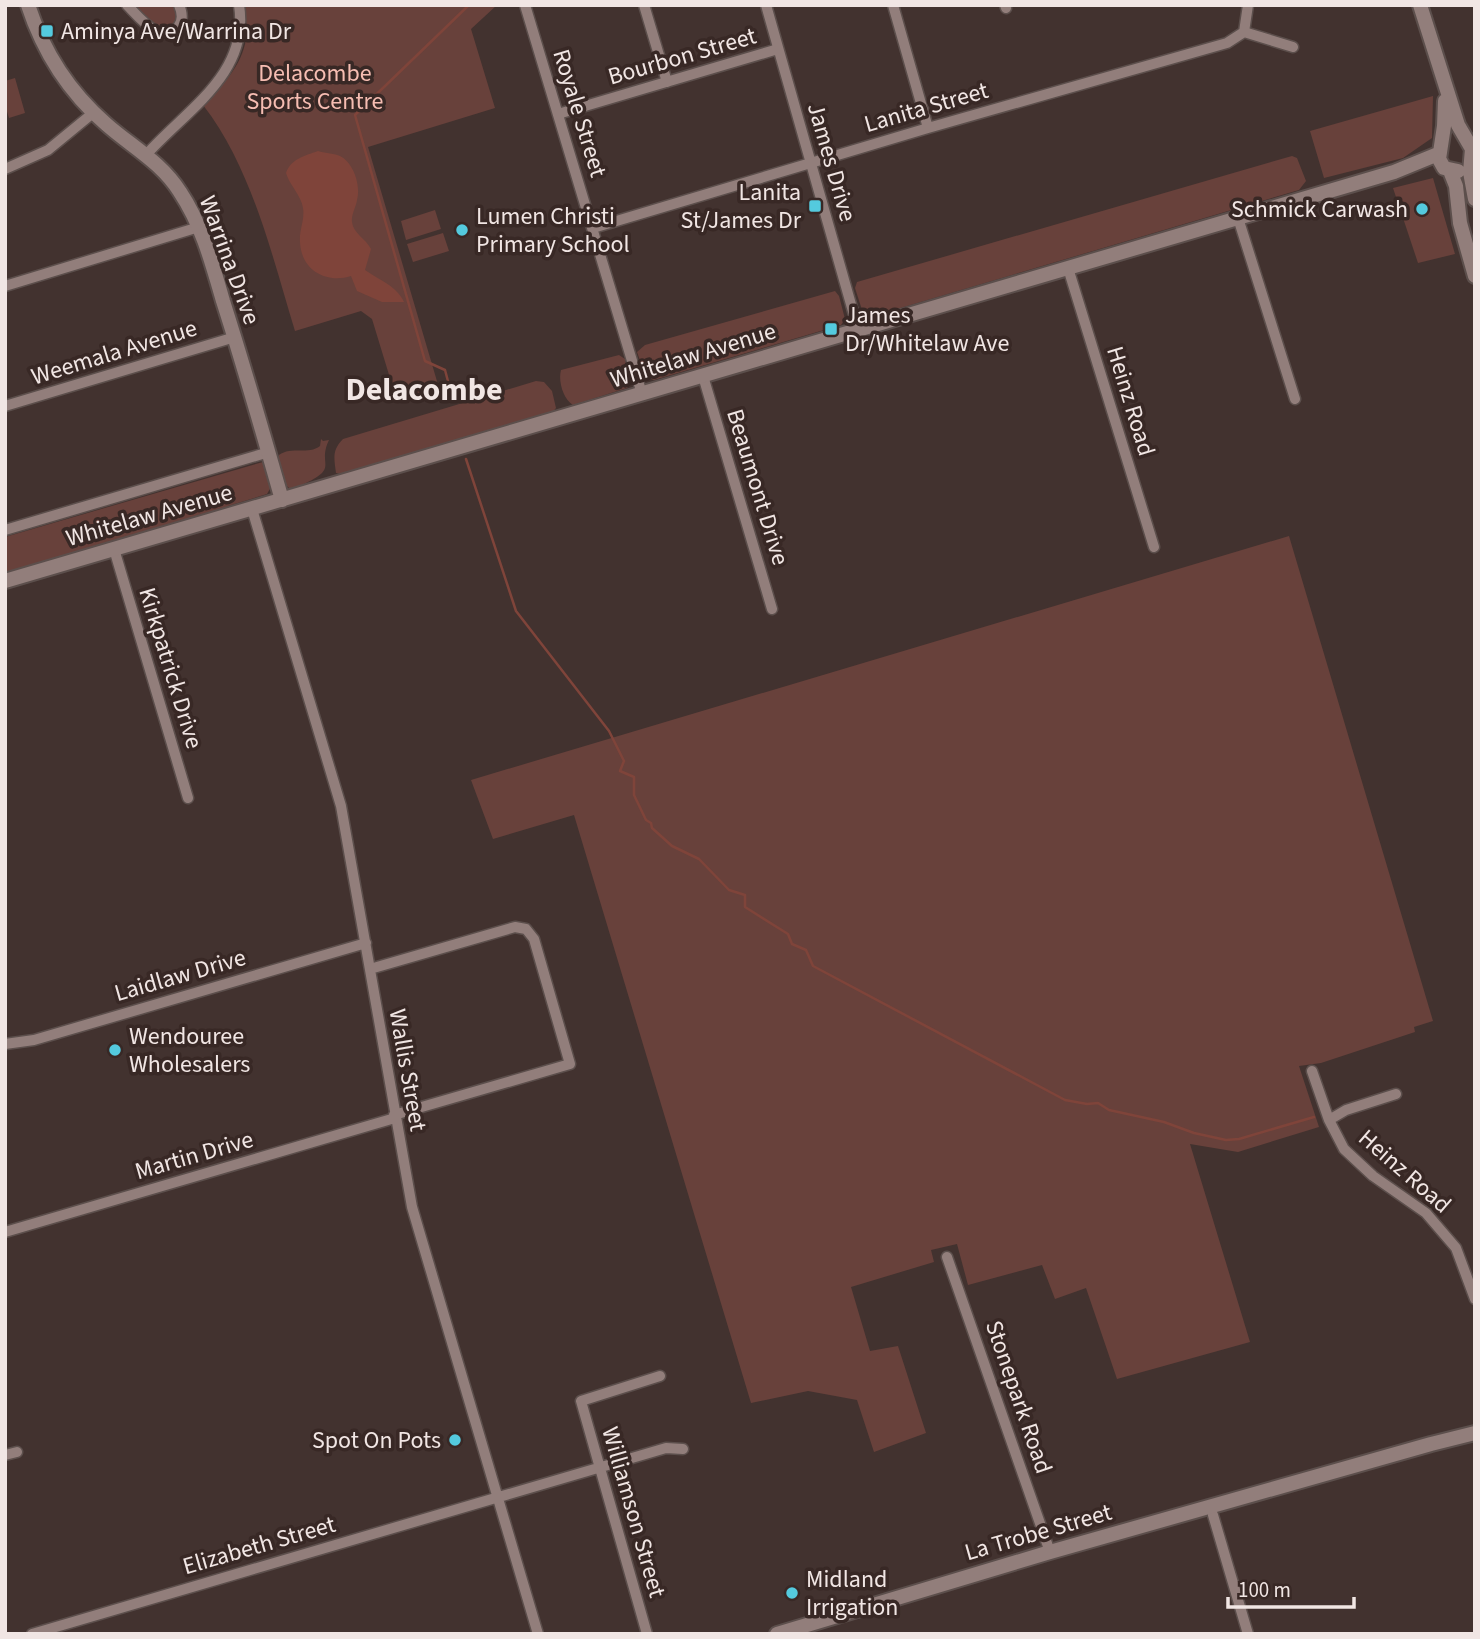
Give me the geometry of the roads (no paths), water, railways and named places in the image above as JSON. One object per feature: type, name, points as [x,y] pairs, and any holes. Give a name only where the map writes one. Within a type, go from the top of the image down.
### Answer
[{"type":"street","name":"Warrina Drive","points":[[28,5],[51,60],[93,113],[146,155],[178,188],[199,227],[235,337],[282,500]]},
{"type":"street","points":[[127,5],[153,30],[163,33],[173,31],[181,23],[179,5]]},
{"type":"street","points":[[146,155],[168,130],[202,99],[229,66],[240,38],[239,5]]},
{"type":"street","name":"Royale Street","points":[[525,5],[642,394]]},
{"type":"street","points":[[644,5],[667,82]]},
{"type":"street","name":"James Drive","points":[[766,5],[858,329]]},
{"type":"street","points":[[893,5],[928,128]]},
{"type":"street","points":[[1248,5],[1244,32],[1293,47]]},
{"type":"street","points":[[1420,5],[1446,92],[1471,151],[1470,180],[1475,199]]},
{"type":"street","name":"Lanita Street","points":[[593,228],[928,128],[1227,43],[1244,32]]},
{"type":"street","name":"Bourbon Street","points":[[558,114],[778,49]]},
{"type":"street","points":[[1446,92],[1443,159],[1456,186],[1460,223],[1475,276]]},
{"type":"street","points":[[5,169],[48,150],[93,113]]},
{"type":"street","points":[[1443,159],[1452,138],[1471,151]]},
{"type":"street","points":[[1443,159],[1464,170],[1471,151]]},
{"type":"street","name":"Whitelaw Avenue","points":[[5,582],[1443,159]]},
{"type":"street","points":[[1238,218],[1295,399]]},
{"type":"street","points":[[5,286],[199,227]]},
{"type":"street","name":"Heinz Road","points":[[1068,268],[1154,547]]},
{"type":"street","name":"Weemala Avenue","points":[[5,406],[235,337]]},
{"type":"street","name":"Beaumont Drive","points":[[703,376],[772,609]]},
{"type":"street","name":"Whitelaw Avenue","points":[[5,530],[269,452]]},
{"type":"street","name":"Wallis Street","points":[[252,509],[341,806],[412,1208],[538,1634]]},
{"type":"street","name":"Kirkpatrick Drive","points":[[114,550],[188,798]]},
{"type":"street","name":"Martin Drive","points":[[5,1232],[570,1065],[534,939],[526,929],[515,927],[370,969]]},
{"type":"street","name":"Laidlaw Drive","points":[[5,1044],[34,1040],[366,943]]},
{"type":"street","name":"Heinz Road","points":[[1312,1072],[1329,1120],[1344,1149],[1373,1176],[1426,1213],[1456,1248],[1475,1298]]},
{"type":"street","points":[[1329,1120],[1346,1110],[1396,1094]]},
{"type":"street","name":"Stonepark Road","points":[[947,1257],[1051,1557]]},
{"type":"street","name":"Williamson Street","points":[[647,1634],[581,1401],[660,1376]]},
{"type":"street","name":"La Trobe Street","points":[[1430,1444],[1475,1426]]},
{"type":"street","name":"La Trobe Street","points":[[777,1634],[1212,1511],[1430,1444],[1475,1433]]},
{"type":"street","name":"Elizabeth Street","points":[[32,1634],[666,1448],[683,1449]]},
{"type":"street","points":[[5,1455],[17,1452]]},
{"type":"street","points":[[1212,1511],[1248,1634]]},
{"type":"street","name":"La Trobe Street","points":[[808,1634],[1051,1557]]},
{"type":"waterway","points":[[449,385],[445,370],[425,361],[355,115],[469,5]]},
{"type":"waterway","points":[[466,459],[516,611],[609,731],[624,761],[620,771],[634,777],[634,795],[646,820],[672,846],[699,859],[729,890],[745,895],[745,907],[788,934],[792,944],[806,950],[813,966],[1065,1100],[1098,1103],[1109,1110],[1226,1140],[1239,1139],[1314,1117]]},
{"type":"place","name":"Aminya Ave/Warrina Dr","points":[[47,31]]},
{"type":"place","name":"Lanita St/James Dr","points":[[815,206]]},
{"type":"place","name":"Schmick Carwash","points":[[1422,209]]},
{"type":"place","name":"Lumen Christi Primary School","points":[[462,230]]},
{"type":"place","name":"James Dr/Whitelaw Ave","points":[[831,329]]},
{"type":"place","name":"Wendouree Wholesalers","points":[[115,1050]]},
{"type":"place","name":"Spot On Pots","points":[[455,1440]]},
{"type":"place","name":"Midland Irrigation","points":[[792,1593]]},
{"type":"district","name":"Delacombe","points":[[424,389]]},
{"type":"park label","name":"Delacombe Sports Centre","points":[[315,87]]}]
